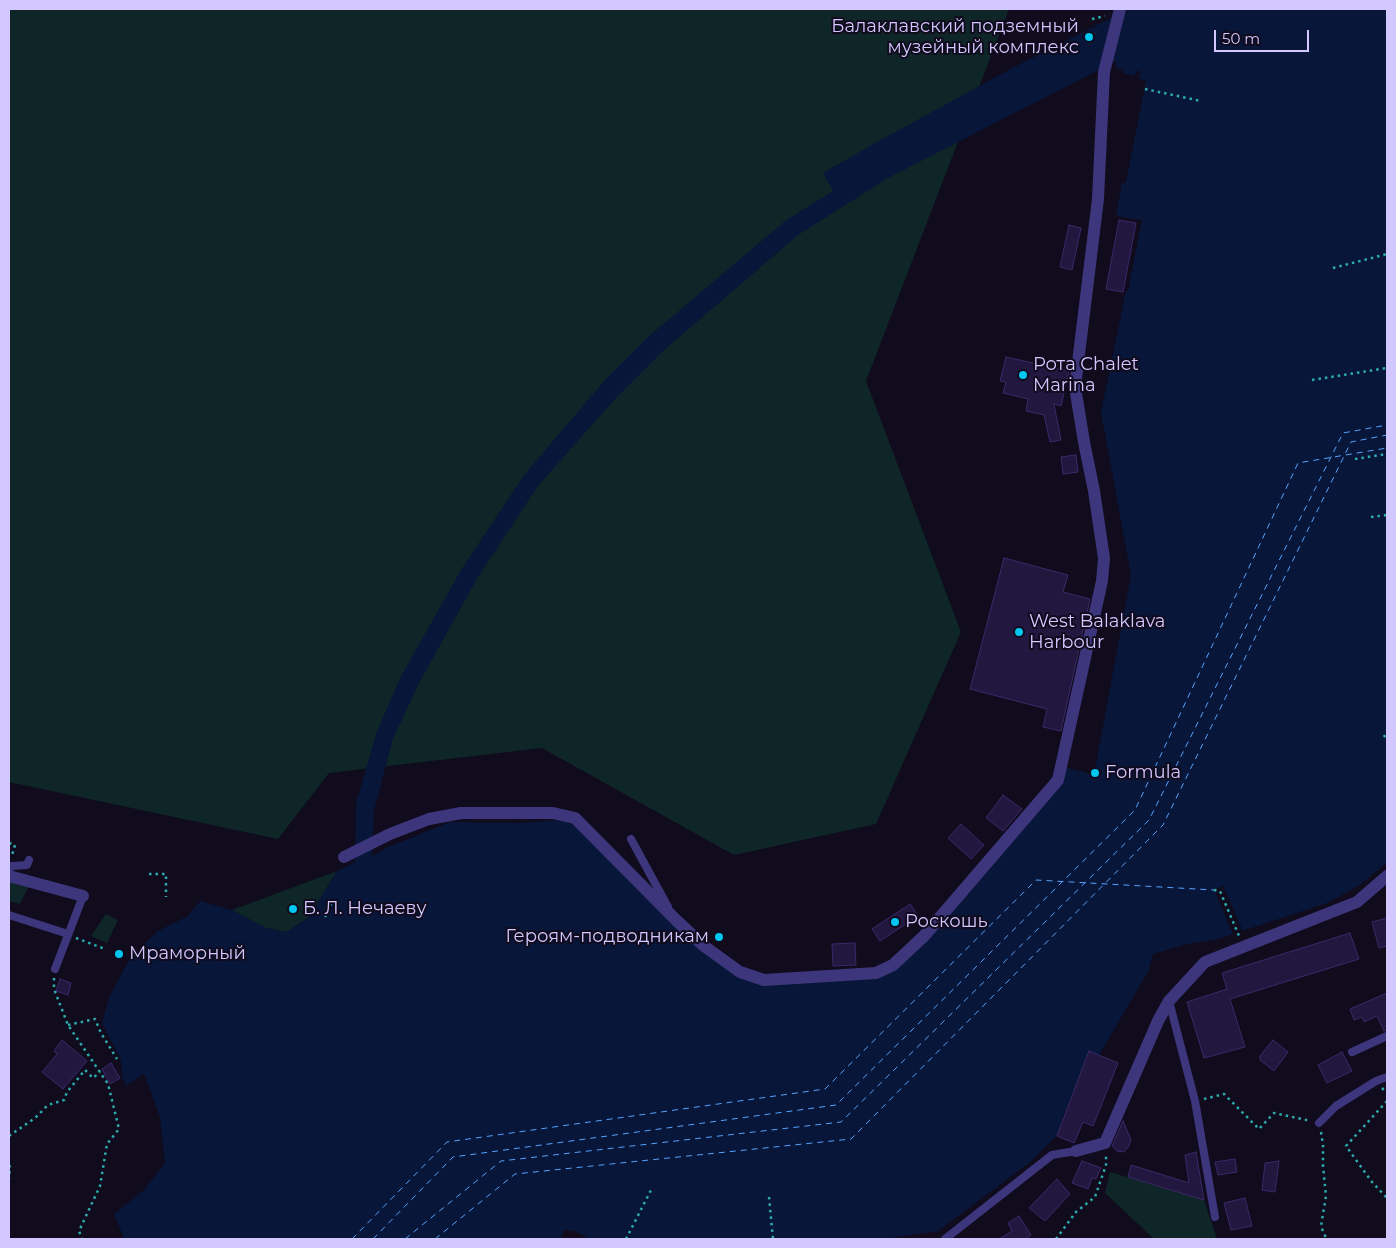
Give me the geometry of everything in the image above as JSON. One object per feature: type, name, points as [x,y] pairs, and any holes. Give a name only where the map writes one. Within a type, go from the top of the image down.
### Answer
[{"type":"street","points":[[344,857],[390,834],[430,819],[461,814],[553,813],[576,818],[704,946],[740,972],[764,980],[876,972],[893,964],[924,936],[1058,780],[1102,581],[1104,558],[1075,387],[1098,200],[1104,72],[1119,11]]},
{"type":"street","points":[[9,876],[84,896]]},
{"type":"street","points":[[1076,1151],[1105,1143],[1158,1020],[1169,1001],[1205,962],[1357,902],[1387,876]]},
{"type":"lane","points":[[631,839],[676,920]]},
{"type":"lane","points":[[9,871],[11,866],[27,865],[29,860]]},
{"type":"lane","points":[[55,968],[84,896]]},
{"type":"lane","points":[[9,915],[68,934]]},
{"type":"lane","points":[[1169,1001],[1195,1101],[1215,1216]]},
{"type":"lane","points":[[1352,1052],[1387,1036]]},
{"type":"lane","points":[[1319,1123],[1336,1106],[1376,1081],[1387,1077]]},
{"type":"lane","points":[[945,1239],[1052,1155],[1076,1151]]},
{"type":"path","points":[[1145,89],[1201,100]]},
{"type":"path","points":[[1333,268],[1387,254]]},
{"type":"path","points":[[1312,380],[1387,368]]},
{"type":"path","points":[[1355,459],[1387,454]]},
{"type":"path","points":[[1371,517],[1387,514]]},
{"type":"path","points":[[1384,735],[1387,741]]},
{"type":"path","points":[[9,843],[15,845],[12,855],[29,860]]},
{"type":"path","points":[[149,874],[166,874],[166,897]]},
{"type":"path","points":[[1214,890],[1220,891],[1243,946]]},
{"type":"path","points":[[325,917],[332,902]]},
{"type":"path","points":[[68,934],[105,949]]},
{"type":"path","points":[[55,968],[54,989],[68,1025],[108,1084],[119,1129],[107,1144],[100,1186],[79,1231],[82,1239]]},
{"type":"path","points":[[68,1025],[95,1019],[117,1059]]},
{"type":"path","points":[[9,1136],[35,1118],[48,1104],[64,1100],[66,1092],[85,1070],[93,1078],[100,1072]]},
{"type":"path","points":[[1195,1101],[1224,1094],[1259,1129],[1274,1113],[1319,1123],[1323,1145],[1322,1166],[1326,1196],[1321,1226],[1327,1239]]},
{"type":"path","points":[[1387,1100],[1346,1146],[1372,1182],[1387,1198]]},
{"type":"path","points":[[1056,1239],[1076,1212],[1095,1196],[1106,1165],[1105,1143]]},
{"type":"path","points":[[9,1165],[9,1179]]},
{"type":"path","points":[[626,1239],[651,1190]]},
{"type":"path","points":[[769,1197],[773,1239]]},
{"type":"green space","points":[[9,9],[1009,9],[866,381],[961,632],[876,824],[734,855],[542,748],[329,773],[278,839],[9,782]]},
{"type":"green space","points":[[337,871],[308,918],[287,932],[266,928],[232,910]]},
{"type":"green space","points":[[9,880],[29,886],[20,904],[9,901]]},
{"type":"green space","points":[[106,914],[118,920],[107,943],[91,936]]},
{"type":"green space","points":[[1110,1172],[1204,1200],[1217,1239],[1154,1239],[1105,1193]]},
{"type":"water","points":[[1129,9],[1387,9],[1387,862],[1361,884],[1330,902],[1218,939],[1188,944],[1153,954],[1148,972],[1099,1055],[1089,1052],[1057,1136],[1029,1163],[938,1231],[882,1239],[590,1239],[575,1231],[563,1230],[562,1239],[108,1238],[124,1238],[114,1214],[145,1189],[165,1163],[160,1117],[144,1073],[126,1086],[122,1076],[121,1060],[102,1023],[109,998],[130,958],[158,931],[188,916],[200,901],[232,910],[266,928],[287,932],[308,918],[337,871],[355,862],[356,804],[376,734],[400,678],[461,570],[524,475],[604,381],[648,337],[785,221],[833,191],[823,173],[1014,67]],"holes":[[[1116,61],[1116,68],[1124,70],[1123,73],[1134,76],[1136,71],[1140,71],[1139,78],[1146,81],[1126,182],[1122,183],[1116,216],[1142,220],[1101,412],[1131,575],[1094,775],[1065,767],[896,968],[748,980],[573,821],[559,820],[523,823],[450,822],[386,848],[372,856],[374,810],[393,739],[418,685],[478,577],[538,486],[616,398],[663,351],[798,235],[888,178]]]},
{"type":"pier","points":[[1223,886],[1243,931],[1233,934],[1214,890]]},
{"type":"building","points":[[1119,220],[1136,223],[1123,292],[1106,289]]},
{"type":"building","points":[[1069,225],[1081,228],[1072,270],[1060,267]]},
{"type":"building","points":[[1006,357],[1069,371],[1061,406],[1054,404],[1061,440],[1050,442],[1044,415],[1026,411],[1028,399],[1003,393],[1006,382],[1000,381]]},
{"type":"building","points":[[1076,455],[1078,472],[1063,474],[1061,457]]},
{"type":"building","name":"West Balaklava Harbour","points":[[1004,558],[1068,575],[1063,592],[1090,599],[1061,731],[1043,727],[1047,709],[970,689]]},
{"type":"building","points":[[1003,795],[1022,809],[1003,831],[986,818]]},
{"type":"building","points":[[961,824],[984,845],[971,859],[948,838]]},
{"type":"building","name":"Роскошь","points":[[910,904],[918,916],[880,941],[872,929]]},
{"type":"building","points":[[1387,918],[1387,946],[1379,948],[1372,922]]},
{"type":"building","points":[[1350,933],[1359,959],[1230,999],[1245,1047],[1204,1058],[1187,1002],[1227,989],[1222,973]]},
{"type":"building","points":[[855,943],[856,965],[833,966],[832,944]]},
{"type":"building","points":[[60,979],[71,983],[68,995],[56,991]]},
{"type":"building","points":[[1387,993],[1387,1030],[1384,1031],[1377,1016],[1364,1022],[1362,1017],[1354,1020],[1350,1009]]},
{"type":"building","points":[[62,1040],[87,1061],[63,1089],[42,1072],[57,1054],[54,1051]]},
{"type":"building","points":[[1273,1040],[1288,1052],[1274,1071],[1260,1060],[1260,1056]]},
{"type":"building","points":[[1089,1051],[1118,1063],[1093,1126],[1083,1122],[1074,1143],[1057,1136]]},
{"type":"building","points":[[1342,1052],[1352,1071],[1327,1083],[1318,1065]]},
{"type":"building","points":[[111,1063],[120,1078],[110,1084],[102,1069]]},
{"type":"building","points":[[1123,1121],[1131,1140],[1124,1152],[1117,1151],[1112,1146]]},
{"type":"building","points":[[1196,1152],[1204,1200],[1128,1177],[1131,1165],[1189,1183],[1185,1155]]},
{"type":"building","points":[[1235,1159],[1237,1172],[1218,1175],[1215,1162]]},
{"type":"building","points":[[1082,1161],[1101,1168],[1096,1179],[1092,1178],[1088,1189],[1072,1183]]},
{"type":"building","points":[[1279,1161],[1275,1192],[1262,1190],[1265,1163]]},
{"type":"building","points":[[1057,1179],[1070,1194],[1045,1221],[1029,1208]]},
{"type":"building","points":[[1245,1198],[1252,1226],[1231,1230],[1224,1203]]},
{"type":"building","points":[[1019,1216],[1031,1235],[1025,1239],[999,1239],[1012,1231],[1008,1223]]},
{"type":"ferry route","points":[[405,1239],[501,1161],[841,1122],[1149,820],[1343,433],[1387,425]]},
{"type":"ferry route","points":[[435,1239],[515,1174],[851,1139],[1163,825],[1351,442],[1387,435]]},
{"type":"ferry route","points":[[373,1239],[453,1157],[836,1105],[1135,810],[1298,463],[1387,448]]},
{"type":"ferry route","points":[[352,1239],[447,1142],[825,1089],[1036,880],[1214,890]]},
{"type":"place","name":"Балаклавский подземный музейный комплекс","points":[[1089,37]]},
{"type":"place","name":"Рота Chalet Marina","points":[[1023,375]]},
{"type":"place","name":"West Balaklava Harbour","points":[[1019,632]]},
{"type":"place","name":"Formula","points":[[1095,773]]},
{"type":"place","name":"Б. Л. Нечаеву","points":[[293,909]]},
{"type":"place","name":"Роскошь","points":[[895,922]]},
{"type":"place","name":"Героям-подводникам","points":[[719,937]]},
{"type":"place","name":"Мраморный","points":[[119,954]]}]
